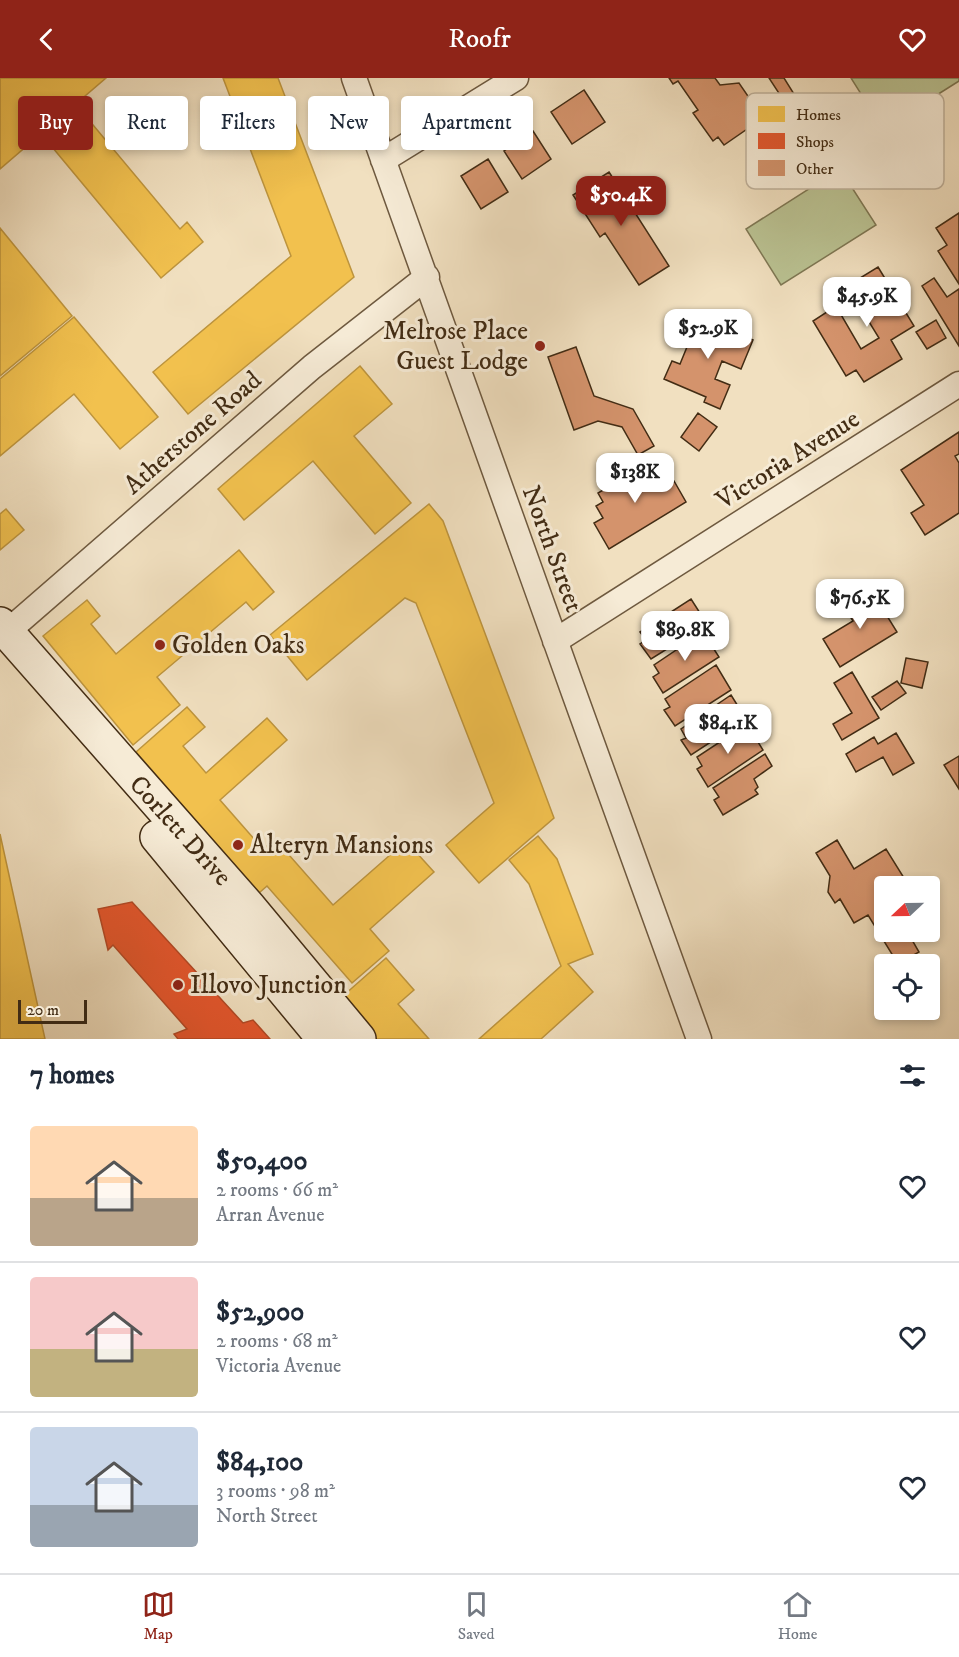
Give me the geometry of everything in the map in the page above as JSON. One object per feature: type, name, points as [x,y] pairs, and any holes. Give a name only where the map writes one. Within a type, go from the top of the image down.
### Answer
[{"type":"main road","name":"Corlett Drive","points":[[2,637],[324,1039]]},
{"type":"main road","name":"Corlett Drive","points":[[2,637],[243,900],[359,1039]]},
{"type":"street","name":"North Street","points":[[354,78],[427,277],[503,500],[699,1039]]},
{"type":"street","points":[[383,160],[516,78]]},
{"type":"street","name":"Atherstone Road","points":[[2,637],[312,367],[427,277]]},
{"type":"street","name":"Victoria Avenue","points":[[555,640],[959,384]]},
{"type":"green space","points":[[851,78],[959,78],[959,81],[940,93],[860,93]]},
{"type":"green space","points":[[809,189],[853,189],[876,225],[781,285],[746,229]]},
{"type":"building: Homes","points":[[0,78],[106,78],[85,96],[18,96],[18,150],[22,150],[0,169]]},
{"type":"building: Homes","points":[[223,78],[278,78],[285,96],[230,96]]},
{"type":"building: Homes","points":[[93,125],[105,139],[105,150],[114,150],[180,229],[187,222],[203,242],[161,278],[55,150],[93,150]]},
{"type":"building: Homes","points":[[296,125],[354,277],[188,414],[153,372],[291,256],[251,150],[296,150]]},
{"type":"building: Homes","points":[[0,228],[72,316],[0,376]]},
{"type":"building: Homes","points":[[74,317],[158,417],[120,449],[74,394],[0,456],[0,379]]},
{"type":"building: Homes","points":[[360,366],[392,404],[354,436],[411,503],[375,534],[313,461],[244,520],[218,489]]},
{"type":"building: Homes","points":[[429,504],[443,521],[554,818],[479,883],[446,845],[494,803],[416,603],[405,598],[307,680],[270,635]]},
{"type":"building: Homes","points":[[6,509],[24,530],[0,550],[0,514]]},
{"type":"building: Homes","name":"Golden Oaks","points":[[239,550],[274,592],[253,610],[246,602],[157,677],[180,705],[133,745],[43,636],[87,600],[100,616],[91,624],[116,654]]},
{"type":"building: Homes","name":"Alteryn Mansions","points":[[187,707],[205,727],[183,746],[206,773],[267,718],[287,740],[220,800],[263,849],[275,839],[333,905],[406,841],[434,872],[370,929],[389,951],[352,983],[267,886],[259,893],[136,752]]},
{"type":"building: Homes","points":[[0,834],[45,1039],[0,1039]]},
{"type":"building: Homes","points":[[538,836],[557,859],[593,954],[568,964],[593,992],[541,1039],[479,1039],[561,966],[529,884],[509,860]]},
{"type":"building: Homes","points":[[386,958],[414,990],[398,1004],[429,1039],[366,1039],[335,1003]]},
{"type":"building: Shops","name":"Illovo Junction","points":[[132,902],[243,1023],[253,1020],[270,1039],[178,1039],[174,1034],[187,1029],[113,945],[108,950],[98,909]]},
{"type":"building: Other","points":[[669,78],[715,78],[720,85],[739,83],[746,93],[746,130],[724,145],[718,137],[713,141],[693,113],[698,110],[678,81],[673,84]]},
{"type":"building: Other","points":[[769,78],[784,78],[793,93],[779,93]]},
{"type":"building: Other","points":[[584,90],[605,122],[572,144],[551,112]]},
{"type":"building: Other","points":[[533,131],[551,159],[522,179],[504,151],[533,150]]},
{"type":"building: Other","points":[[488,159],[508,192],[481,209],[461,176]]},
{"type":"building: Other","points":[[609,172],[669,266],[639,285],[605,233],[600,237],[573,195]]},
{"type":"building: Other","points":[[959,213],[959,284],[938,251],[947,245],[936,228]]},
{"type":"building: Other","points":[[878,267],[914,326],[891,340],[902,359],[864,382],[856,370],[846,376],[813,321],[836,306],[861,349],[879,338],[847,286]]},
{"type":"building: Other","points":[[934,278],[947,297],[959,289],[959,346],[922,286]]},
{"type":"building: Other","points":[[695,315],[753,340],[741,369],[722,361],[715,379],[730,385],[720,409],[704,402],[706,397],[664,379],[672,361],[680,364],[689,342],[685,340]]},
{"type":"building: Other","points":[[936,320],[946,338],[927,349],[916,332]]},
{"type":"building: Other","points":[[576,347],[594,396],[633,409],[654,446],[638,455],[622,427],[598,421],[574,430],[548,357]]},
{"type":"building: Other","points":[[698,413],[717,427],[699,451],[681,437]]},
{"type":"building: Other","points":[[959,432],[959,454],[955,456],[959,463],[959,513],[925,535],[911,513],[924,505],[901,470]]},
{"type":"building: Other","points":[[651,461],[666,486],[674,481],[686,502],[609,549],[594,523],[603,518],[596,506],[603,502],[598,493]]},
{"type":"building: Other","points":[[871,590],[897,632],[840,667],[823,639],[853,621],[844,606]]},
{"type":"building: Other","points":[[691,599],[707,624],[651,659],[640,644],[646,640],[640,632]]},
{"type":"building: Other","points":[[703,632],[719,657],[663,693],[653,677],[659,673],[654,665]]},
{"type":"building: Other","points":[[906,658],[928,662],[922,688],[901,683]]},
{"type":"building: Other","points":[[716,665],[731,690],[675,726],[664,710],[670,707],[665,699]]},
{"type":"building: Other","points":[[852,672],[879,718],[842,740],[833,724],[852,713],[834,683]]},
{"type":"building: Other","points":[[897,681],[906,693],[881,710],[872,697]]},
{"type":"building: Other","points":[[731,695],[746,719],[691,755],[681,740],[686,738],[681,729]]},
{"type":"building: Other","points":[[747,724],[763,750],[708,787],[697,769],[702,766],[697,757]]},
{"type":"building: Other","points":[[896,733],[914,763],[893,775],[883,757],[856,772],[846,754],[874,737],[878,744]]},
{"type":"building: Other","points":[[765,754],[772,766],[754,779],[758,787],[755,790],[758,794],[723,815],[714,800],[719,797],[713,788]]},
{"type":"building: Other","points":[[959,756],[959,789],[944,765]]},
{"type":"building: Other","points":[[837,840],[854,869],[886,849],[903,876],[874,876],[874,925],[868,915],[854,923],[840,899],[835,903],[828,892],[830,876],[816,853]]},
{"type":"building: Other","points":[[885,942],[913,942],[919,952],[916,954],[892,954]]},
{"type":"place","name":"Melrose Place Guest Lodge","points":[[540,346]]},
{"type":"place","name":"Golden Oaks","points":[[160,645]]},
{"type":"place","name":"Alteryn Mansions","points":[[238,845]]},
{"type":"place","name":"Illovo Junction","points":[[178,985]]}]
